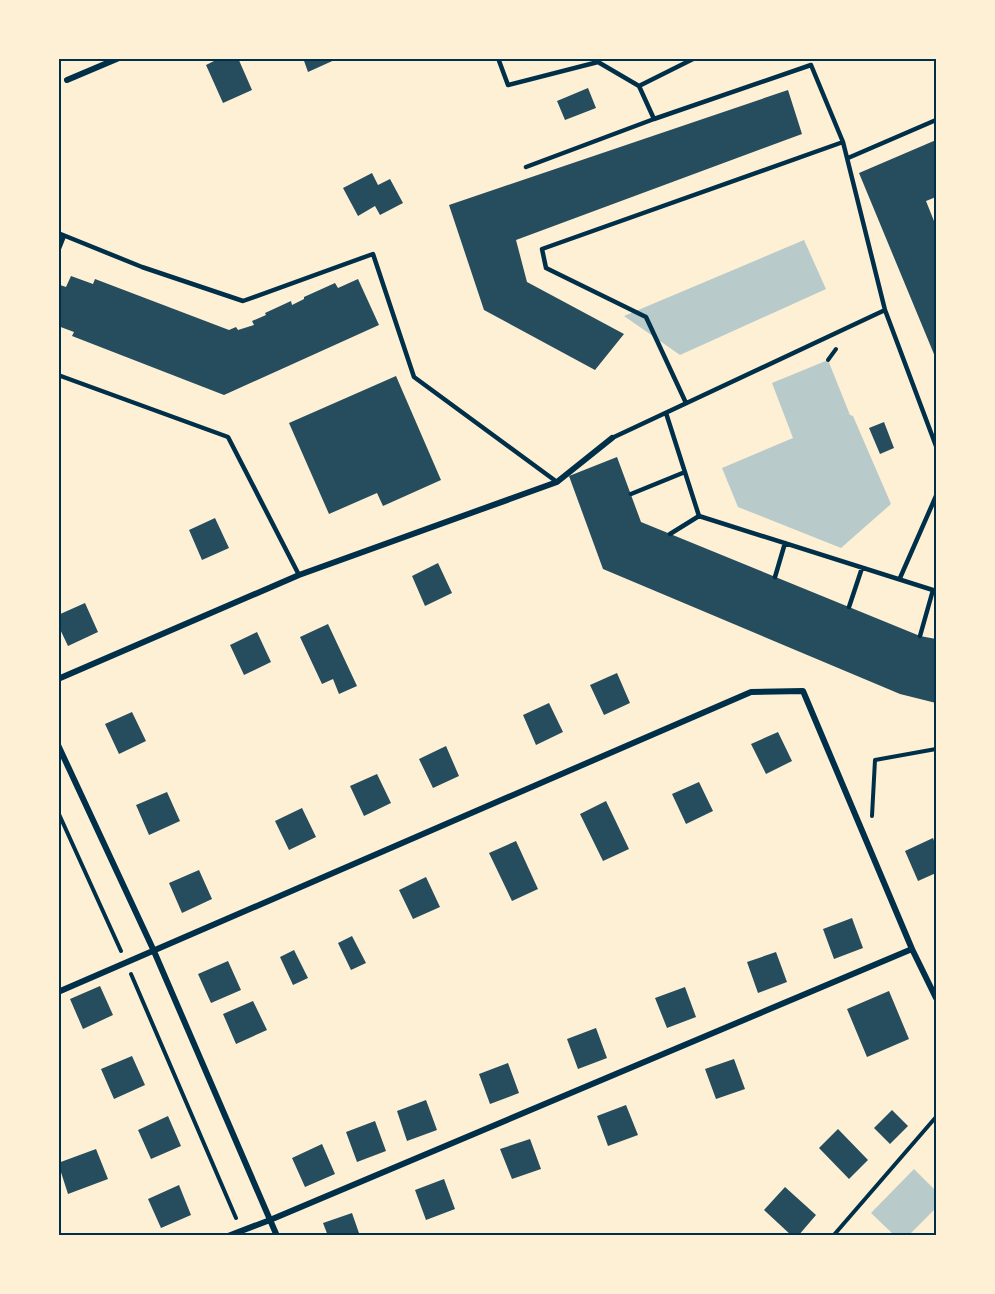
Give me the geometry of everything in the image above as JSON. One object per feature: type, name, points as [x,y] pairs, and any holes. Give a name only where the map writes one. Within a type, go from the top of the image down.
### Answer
[{"type":"street","points":[[67,80],[119,58]]},
{"type":"street","points":[[58,679],[299,575],[557,482],[612,438]]},
{"type":"street","points":[[58,992],[751,693],[803,691],[912,949],[936,998]]},
{"type":"street","points":[[58,745],[153,950],[277,1236]]},
{"type":"street","points":[[228,1236],[912,949]]},
{"type":"lane","points":[[498,58],[508,85],[598,62],[639,86],[654,119]]},
{"type":"lane","points":[[639,86],[695,58]]},
{"type":"lane","points":[[526,167],[654,119],[811,65],[843,142],[885,310],[936,446]]},
{"type":"lane","points":[[848,158],[936,120]]},
{"type":"lane","points":[[686,403],[646,317],[546,268],[542,249],[843,142]]},
{"type":"lane","points":[[58,233],[142,267],[243,301],[373,254],[414,377],[557,482]]},
{"type":"lane","points":[[58,250],[64,236]]},
{"type":"lane","points":[[612,438],[885,310]]},
{"type":"lane","points":[[58,375],[228,437],[299,575]]},
{"type":"lane","points":[[666,413],[699,516]]},
{"type":"lane","points":[[631,494],[685,472]]},
{"type":"lane","points":[[900,578],[934,508],[936,496]]},
{"type":"lane","points":[[670,534],[699,516],[935,591],[920,636]]},
{"type":"lane","points":[[775,577],[785,543]]},
{"type":"lane","points":[[849,607],[862,568]]},
{"type":"path","points":[[864,833],[873,814],[875,760],[936,749]]},
{"type":"path","points":[[58,812],[241,1230]]},
{"type":"path","points":[[833,1236],[936,1117]]},
{"type":"shaded area","points":[[804,240],[826,289],[680,355],[624,316]]},
{"type":"shaded area","points":[[828,360],[850,415],[853,416],[891,504],[841,548],[738,507],[722,468],[793,438],[772,383]]},
{"type":"shaded area","points":[[914,1169],[936,1191],[936,1208],[909,1235],[894,1235],[871,1213]]},
{"type":"building","points":[[220,58],[238,58],[252,90],[223,103],[206,65]]},
{"type":"building","points":[[303,58],[339,58],[308,72]]},
{"type":"building","points":[[588,88],[596,108],[565,120],[557,101]]},
{"type":"building","points":[[788,90],[802,134],[516,240],[527,282],[624,334],[595,370],[484,310],[449,205]]},
{"type":"building","points":[[936,140],[936,197],[926,201],[936,226],[936,359],[859,173]]},
{"type":"building","points":[[372,173],[378,185],[390,179],[403,203],[380,215],[375,206],[358,216],[343,188]]},
{"type":"building","points":[[71,276],[93,284],[95,279],[229,330],[254,325],[252,321],[266,315],[265,313],[291,301],[292,305],[335,283],[338,288],[358,279],[379,325],[224,395],[72,336],[74,332],[58,326],[58,289],[60,285],[66,287]]},
{"type":"building","points":[[396,376],[441,480],[383,506],[377,493],[329,514],[289,423]]},
{"type":"building","points":[[884,422],[894,448],[880,454],[869,428]]},
{"type":"building","points":[[617,457],[641,522],[920,636],[936,639],[936,703],[900,694],[603,569],[569,476]]},
{"type":"building","points":[[215,518],[229,548],[202,560],[189,530]]},
{"type":"building","points":[[438,563],[452,593],[425,606],[412,576]]},
{"type":"building","points":[[85,603],[98,632],[68,646],[58,625],[58,615]]},
{"type":"building","points":[[328,624],[357,686],[339,694],[333,679],[322,684],[300,637]]},
{"type":"building","points":[[257,632],[271,662],[244,675],[230,645]]},
{"type":"building","points":[[617,673],[630,703],[604,715],[590,685]]},
{"type":"building","points":[[549,703],[563,732],[536,745],[523,715]]},
{"type":"building","points":[[132,712],[146,741],[119,754],[105,724]]},
{"type":"building","points":[[778,732],[792,761],[766,774],[751,744]]},
{"type":"building","points":[[446,746],[459,776],[433,788],[419,759]]},
{"type":"building","points":[[377,774],[391,803],[364,816],[350,786]]},
{"type":"building","points":[[699,782],[713,811],[686,824],[672,794]]},
{"type":"building","points":[[167,792],[180,821],[149,835],[136,805]]},
{"type":"building","points":[[606,801],[629,849],[603,861],[580,814]]},
{"type":"building","points":[[302,808],[316,837],[289,850],[275,821]]},
{"type":"building","points":[[933,838],[936,846],[936,873],[918,881],[905,851]]},
{"type":"building","points":[[516,841],[538,889],[512,901],[489,853]]},
{"type":"building","points":[[199,870],[212,899],[182,913],[169,883]]},
{"type":"building","points":[[426,877],[440,907],[413,919],[399,890]]},
{"type":"building","points":[[852,918],[863,948],[834,959],[823,929]]},
{"type":"building","points":[[352,936],[366,963],[351,970],[338,943]]},
{"type":"building","points":[[294,950],[308,978],[293,985],[280,957]]},
{"type":"building","points":[[776,952],[787,982],[758,993],[747,962]]},
{"type":"building","points":[[228,961],[241,990],[211,1003],[198,974]]},
{"type":"building","points":[[100,986],[113,1015],[83,1029],[70,999]]},
{"type":"building","points":[[685,987],[696,1017],[667,1028],[655,998]]},
{"type":"building","points":[[889,991],[909,1039],[867,1057],[847,1009]]},
{"type":"building","points":[[253,1001],[267,1030],[236,1044],[223,1014]]},
{"type":"building","points":[[596,1028],[607,1058],[578,1069],[567,1039]]},
{"type":"building","points":[[132,1056],[145,1085],[114,1099],[101,1069]]},
{"type":"building","points":[[734,1059],[745,1089],[716,1099],[705,1069]]},
{"type":"building","points":[[508,1063],[519,1093],[490,1104],[479,1074]]},
{"type":"building","points":[[426,1100],[437,1130],[407,1141],[397,1111]]},
{"type":"building","points":[[626,1105],[638,1135],[608,1146],[597,1116]]},
{"type":"building","points":[[892,1110],[908,1126],[890,1144],[874,1128]]},
{"type":"building","points":[[168,1116],[181,1146],[151,1159],[138,1130]]},
{"type":"building","points":[[375,1121],[386,1151],[357,1162],[346,1132]]},
{"type":"building","points":[[838,1129],[868,1160],[849,1179],[819,1148]]},
{"type":"building","points":[[530,1139],[541,1169],[512,1179],[500,1149]]},
{"type":"building","points":[[322,1144],[335,1174],[305,1187],[292,1158]]},
{"type":"building","points":[[96,1149],[108,1179],[68,1194],[58,1163]]},
{"type":"building","points":[[444,1179],[455,1209],[426,1220],[415,1190]]},
{"type":"building","points":[[179,1185],[191,1215],[161,1228],[148,1199]]},
{"type":"building","points":[[785,1187],[816,1215],[798,1236],[792,1236],[764,1210]]},
{"type":"building","points":[[352,1213],[360,1236],[328,1236],[323,1223]]}]
